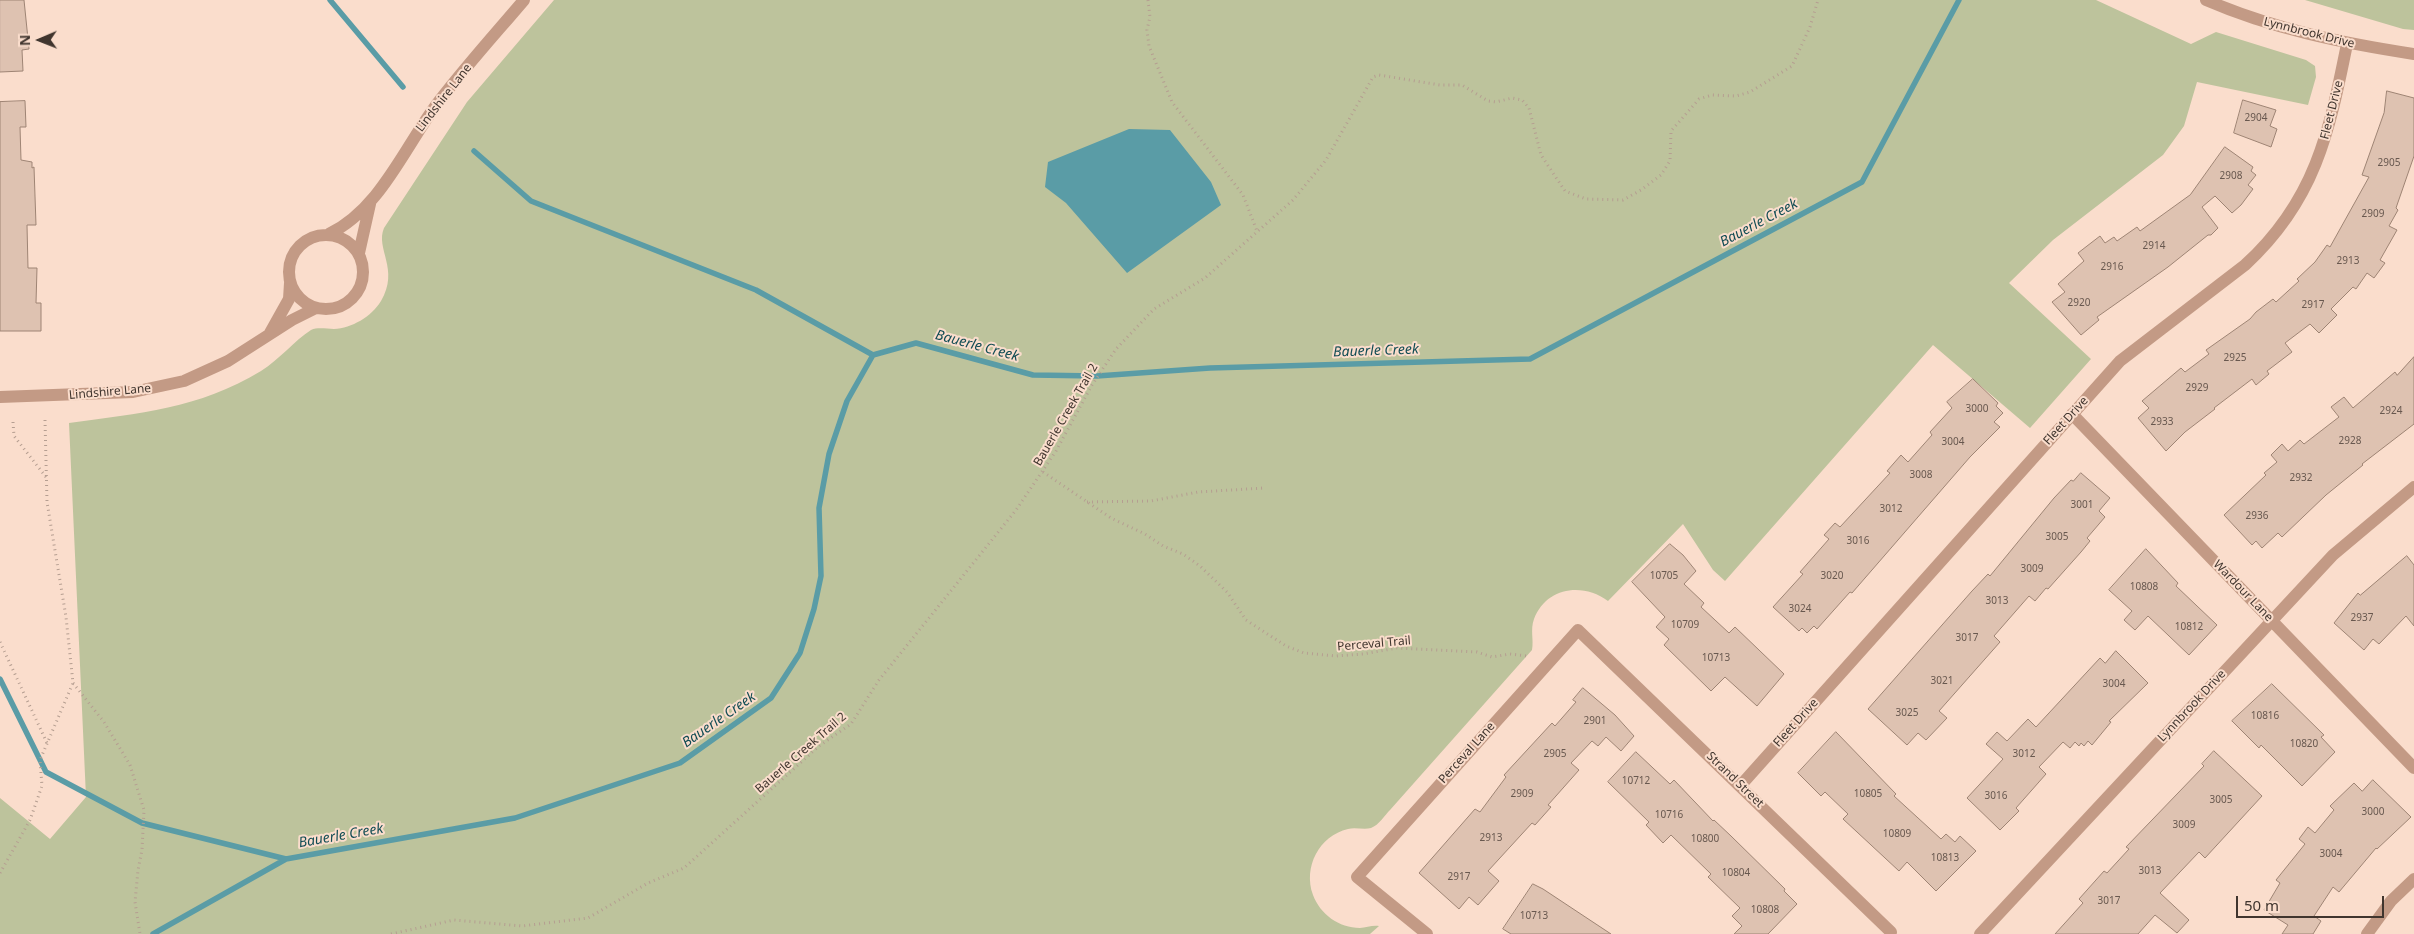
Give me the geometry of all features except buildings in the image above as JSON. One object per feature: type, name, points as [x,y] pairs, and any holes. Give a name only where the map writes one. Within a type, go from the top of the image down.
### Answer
[{"type":"street","name":"Lindshire Lane","points":[[267,338],[289,299],[290,265],[297,248],[306,240],[317,235],[329,234],[355,218],[371,202],[440,100],[524,0]]},
{"type":"street","name":"Lynnbrook Drive","points":[[2206,0],[2264,22],[2347,44],[2414,54]]},
{"type":"street","name":"Fleet Drive","points":[[1741,785],[2120,361],[2137,346],[2245,265],[2264,248],[2292,212],[2318,163],[2327,135],[2347,44]]},
{"type":"street","name":"Lindshire Lane","points":[[0,397],[87,395],[133,392],[161,387],[204,373],[228,361],[267,338],[292,320],[316,308],[335,308],[352,300],[359,290],[363,278],[363,265],[359,253],[371,202]]},
{"type":"street","points":[[329,234],[341,237],[359,253]]},
{"type":"street","points":[[290,283],[296,294],[305,303],[316,308]]},
{"type":"street","name":"Wardour Lane","points":[[2072,414],[2414,768]]},
{"type":"street","name":"Lynnbrook Drive","points":[[1980,934],[2333,555],[2414,487]]},
{"type":"street","name":"Strand Street","points":[[1578,630],[1894,933]]},
{"type":"street","name":"Perceval Lane","points":[[1427,934],[1357,876],[1578,630]]},
{"type":"street","points":[[2368,934],[2391,902],[2414,879]]},
{"type":"path","points":[[1148,0],[1150,17],[1147,30],[1148,46],[1172,102],[1243,195],[1257,231]]},
{"type":"path","name":"Bauerle Creek Trail 2","points":[[391,934],[454,920],[522,926],[588,918],[648,883],[684,868],[819,746],[851,724],[880,680],[1016,510],[1043,472],[1092,385],[1116,349],[1154,309],[1205,278],[1293,200],[1326,160],[1372,78],[1379,75],[1440,85],[1462,85],[1488,101],[1496,102],[1512,98],[1522,100],[1529,108],[1541,155],[1565,191],[1586,199],[1623,200],[1641,190],[1660,175],[1670,161],[1671,131],[1698,99],[1712,95],[1736,96],[1750,92],[1792,66],[1801,49],[1818,0]]},
{"type":"path","points":[[0,873],[30,820],[42,786],[40,760],[73,683],[66,617],[47,502],[45,420]]},
{"type":"path","points":[[13,422],[14,436],[46,478]]},
{"type":"path","name":"Perceval Trail","points":[[1043,472],[1111,518],[1183,554],[1217,581],[1246,620],[1275,640],[1304,653],[1336,656],[1363,654],[1397,648],[1476,652],[1492,657],[1510,654],[1527,656]]},
{"type":"path","points":[[1087,502],[1151,501],[1198,492],[1264,488]]},
{"type":"path","points":[[0,642],[47,743]]},
{"type":"path","points":[[73,683],[104,722],[130,765],[144,810],[142,850],[135,902],[140,934]]},
{"type":"green space","points":[[554,0],[2096,0],[2191,44],[2216,32],[2306,60],[2315,66],[2316,77],[2308,105],[2197,82],[2184,126],[2163,155],[2053,240],[2009,283],[2091,359],[2030,428],[1933,345],[1725,581],[1713,570],[1683,524],[1608,601],[1588,591],[1577,590],[1556,594],[1547,600],[1534,619],[1532,650],[1382,820],[1371,828],[1351,828],[1338,833],[1329,838],[1316,854],[1310,874],[1310,884],[1320,908],[1331,919],[1345,926],[1360,928],[1379,926],[1370,934],[0,934],[0,798],[50,839],[86,797],[69,423],[168,408],[214,394],[238,384],[261,371],[311,330],[348,326],[361,321],[372,312],[381,301],[388,279],[388,269],[382,244],[384,228],[467,102]]},
{"type":"green space","points":[[2305,0],[2414,0],[2414,30],[2403,29]]},
{"type":"water","points":[[1129,129],[1170,130],[1211,182],[1221,205],[1127,273],[1066,203],[1045,187],[1048,162]]},
{"type":"waterway","points":[[330,0],[403,87]]},
{"type":"waterway","name":"Bauerle Creek","points":[[153,934],[286,859],[515,818],[680,763],[771,698],[800,653],[814,609],[821,576],[819,508],[829,454],[847,401],[873,355],[916,343],[1033,375],[1097,376],[1210,368],[1530,359],[1862,182],[1959,0]]},
{"type":"waterway","points":[[474,151],[531,201],[756,290],[873,355]]},
{"type":"waterway","points":[[0,679],[46,772],[142,823],[286,859]]}]
